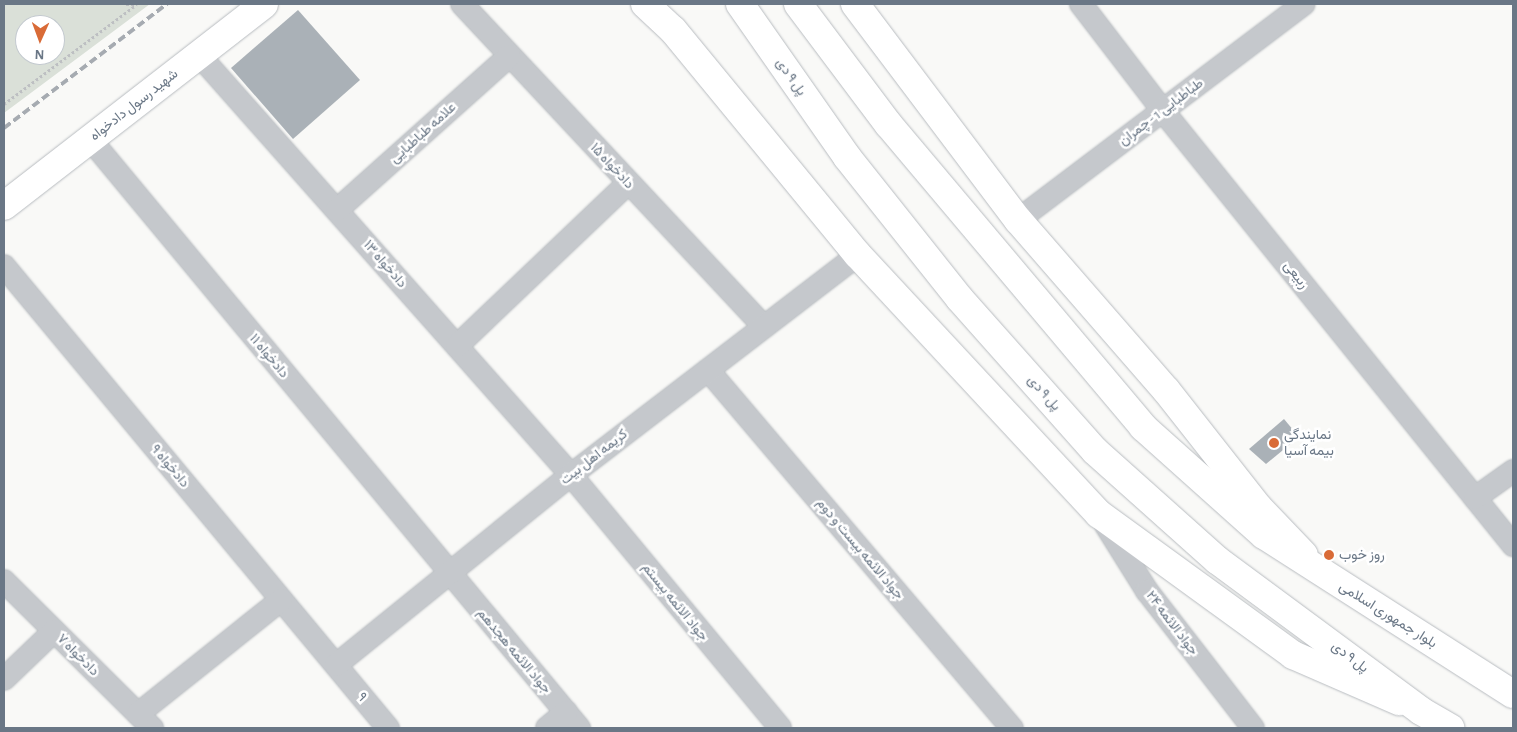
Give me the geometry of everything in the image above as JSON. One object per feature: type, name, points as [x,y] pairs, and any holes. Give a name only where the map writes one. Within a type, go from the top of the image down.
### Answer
[{"type":"main road","name":"شهید رسول دادخواه","points":[[4,206],[264,4]]},
{"type":"main road","points":[[645,4],[673,30],[858,255],[1099,514],[1293,655],[1421,711],[1451,728]]},
{"type":"main road","points":[[667,4],[673,30]]},
{"type":"main road","points":[[723,4],[760,33]]},
{"type":"main road","name":"پل ۹ دی","points":[[740,4],[847,157],[960,299],[1095,451],[1217,560],[1421,711]]},
{"type":"main road","name":"بلوار جمهوری اسلامی","points":[[798,4],[889,125],[1143,427],[1264,535],[1513,694]]},
{"type":"main road","points":[[855,4],[1018,220],[1166,390],[1258,507],[1320,572]]},
{"type":"street","name":"دادخواه ۱۵","points":[[462,4],[764,327]]},
{"type":"street","name":"ربیعی","points":[[1081,4],[1163,111],[1513,545]]},
{"type":"street","name":"طباطبایی 1 - چمران","points":[[1018,220],[1304,4]]},
{"type":"street","name":"دادخواه ۱۳","points":[[199,55],[571,475]]},
{"type":"street","name":"علامه طباطبایی","points":[[337,210],[509,56]]},
{"type":"street","name":"دادخواه ۱۱","points":[[90,139],[448,573]]},
{"type":"street","points":[[457,346],[628,183]]},
{"type":"street","name":"کریمه اهل بیت","points":[[336,665],[571,475],[858,255]]},
{"type":"street","name":"دادخواه ۹","points":[[4,266],[336,665]]},
{"type":"street","name":"جواد الائمه بیست و دوم","points":[[708,370],[1012,728]]},
{"type":"street","points":[[1475,498],[1513,470]]},
{"type":"street","name":"جواد الائمه بیستم","points":[[571,475],[780,728]]},
{"type":"street","name":"جواد الائمه ۲۴","points":[[1099,514],[1146,591],[1253,728]]},
{"type":"street","name":"جواد الائمه هجدهم","points":[[448,573],[573,720]]},
{"type":"street","name":"دادخواه ۷","points":[[4,582],[145,721]]},
{"type":"street","points":[[145,721],[281,600]]},
{"type":"street","points":[[4,679],[54,630]]},
{"type":"street","name":"۹","points":[[336,665],[388,728]]},
{"type":"street","points":[[548,728],[573,720]]},
{"type":"path","points":[[4,104],[137,4],[126,4]]},
{"type":"shaded area","points":[[4,4],[150,4],[4,113]]},
{"type":"building","points":[[298,10],[360,80],[293,139],[231,68]]},
{"type":"building","name":"نمایندگی بیمه آسیا","points":[[1284,419],[1299,437],[1266,464],[1249,449]]},
{"type":"railway","points":[[4,128],[167,4]]},
{"type":"place","name":"نمایندگی بیمه آسیا","points":[[1274,443]]},
{"type":"place","name":"روز خوب","points":[[1329,555]]}]
